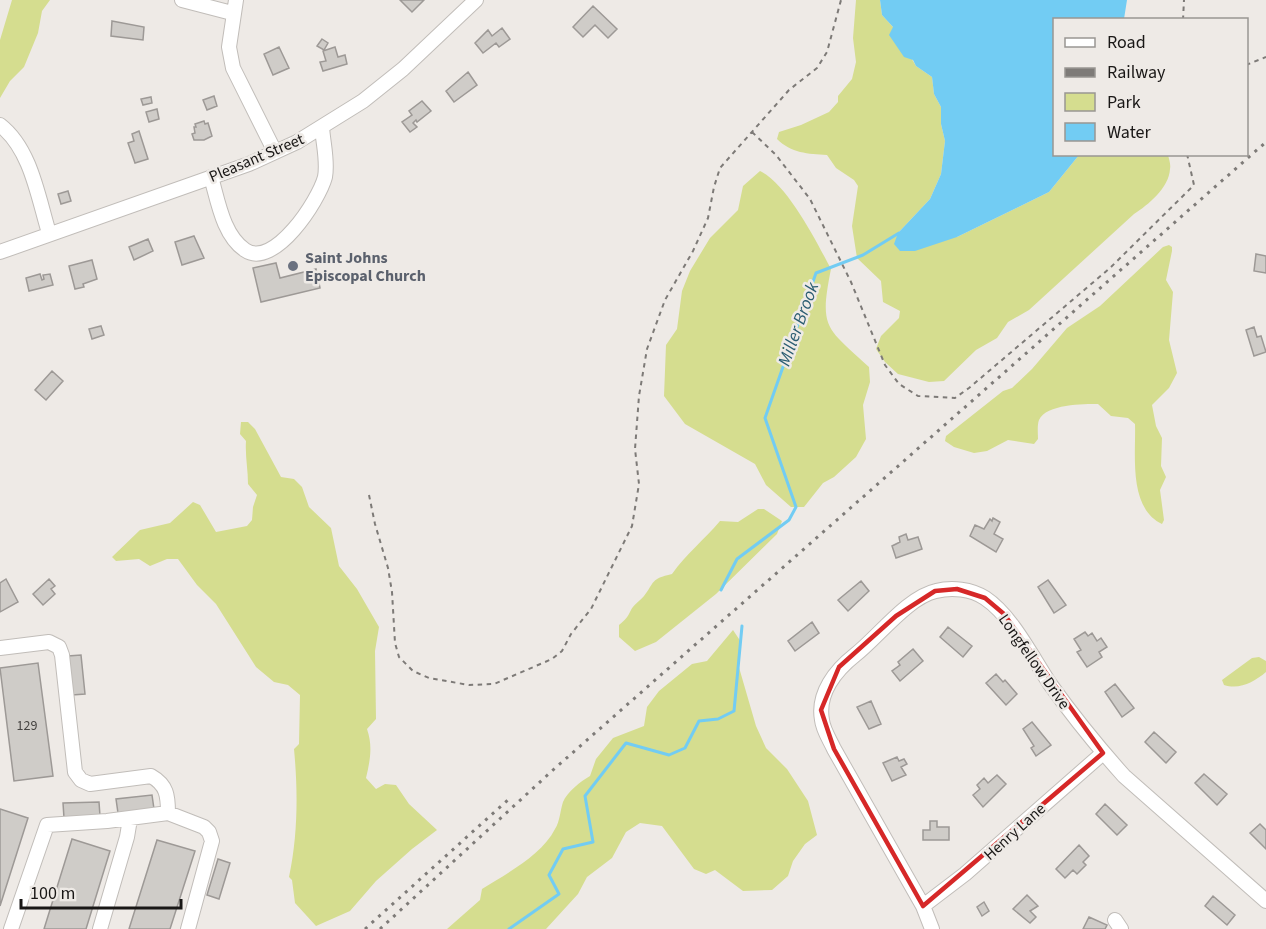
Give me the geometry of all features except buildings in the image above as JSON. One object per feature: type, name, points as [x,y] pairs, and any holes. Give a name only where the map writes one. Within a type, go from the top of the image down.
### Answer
[{"type":"street","points":[[182,0],[234,6],[229,47],[233,68],[275,152]]},
{"type":"street","name":"Pleasant Street","points":[[0,252],[249,164],[297,142],[363,101],[403,69],[476,0]]},
{"type":"street","points":[[0,124],[23,155],[32,176],[49,233]]},
{"type":"street","points":[[211,177],[223,218],[234,239],[245,251],[253,254],[265,253],[293,233],[315,201],[325,177],[322,127]]},
{"type":"street","name":"Longfellow Drive","points":[[932,929],[923,906],[834,749],[822,723],[821,710],[826,689],[839,667],[912,603],[935,591],[961,589],[985,598],[1004,614],[1051,685],[1103,753],[1124,776],[1266,901]]},
{"type":"street","points":[[0,648],[49,642],[59,648],[62,655],[75,772],[81,780],[90,784],[151,776],[165,786],[168,796],[168,813]]},
{"type":"street","name":"Henry Lane","points":[[923,906],[965,874],[1103,753]]},
{"type":"street","points":[[11,929],[47,825],[130,819],[168,813],[204,827],[209,832],[212,841],[188,929]]},
{"type":"street","points":[[100,929],[127,837],[130,819]]},
{"type":"path","points":[[369,495],[392,592],[395,643],[399,657],[412,671],[429,678],[469,685],[494,684],[552,659],[561,651],[591,609],[632,526],[639,484],[635,449],[639,396],[647,349],[665,300],[693,251],[708,218],[720,168],[789,90],[817,68],[827,52],[841,0]]},
{"type":"path","points":[[1183,18],[1184,0]]},
{"type":"path","points":[[1248,64],[1266,57]]},
{"type":"path","points":[[752,132],[776,155],[810,199],[851,282],[885,365],[899,384],[918,396],[944,399],[955,398],[999,364],[1072,298],[1110,268],[1194,185],[1187,156]]},
{"type":"highlighted area","points":[[957,589],[985,598],[1004,614],[1103,753],[923,906],[834,749],[821,710],[839,667],[896,616],[935,591]]},
{"type":"green space","points":[[12,0],[50,0],[42,11],[38,33],[24,67],[10,81],[0,98],[0,40]]},
{"type":"green space","points":[[856,0],[880,0],[882,15],[893,27],[916,66],[932,77],[934,94],[941,107],[941,124],[945,141],[941,174],[930,199],[898,233],[957,237],[1049,192],[1078,156],[1168,156],[1169,176],[1162,189],[1151,201],[1029,310],[1008,322],[997,338],[976,350],[944,381],[929,382],[898,374],[885,362],[876,349],[881,336],[899,318],[900,311],[883,302],[881,281],[857,258],[852,226],[858,186],[854,180],[836,168],[827,155],[794,150],[777,139],[779,132],[829,112],[838,102],[838,96],[852,79],[856,62],[853,38]]},
{"type":"green space","points":[[760,171],[781,188],[818,244],[831,269],[826,304],[829,326],[843,343],[869,367],[870,382],[863,405],[866,439],[856,457],[834,477],[823,483],[804,507],[791,507],[766,485],[755,464],[685,424],[664,396],[666,345],[677,329],[682,291],[690,271],[710,238],[738,210],[743,186]]},
{"type":"green space","points":[[1169,245],[1172,251],[1166,280],[1173,292],[1169,340],[1177,373],[1169,388],[1152,405],[1156,426],[1162,438],[1161,466],[1166,477],[1160,490],[1164,520],[1162,524],[1151,516],[1139,494],[1135,465],[1135,424],[1128,418],[1111,416],[1098,404],[1066,406],[1049,411],[1039,420],[1038,439],[1034,444],[1008,440],[987,451],[974,453],[954,447],[945,441],[946,436],[1003,391],[1012,388],[1032,369],[1067,328],[1100,306],[1163,247]]},
{"type":"green space","points":[[241,422],[248,422],[255,429],[281,477],[294,479],[302,487],[309,507],[331,528],[339,566],[357,589],[379,627],[375,651],[376,719],[367,729],[370,760],[366,778],[376,789],[385,784],[396,785],[409,804],[437,830],[376,881],[350,911],[316,926],[295,903],[292,880],[289,877],[296,829],[294,749],[299,744],[300,695],[288,685],[274,682],[256,667],[216,604],[197,585],[178,559],[167,559],[150,566],[139,559],[116,561],[112,557],[140,530],[170,523],[193,502],[200,505],[216,532],[247,526],[252,520],[257,495],[248,484],[246,441],[240,434]]},
{"type":"green space","points":[[758,509],[764,509],[782,521],[777,534],[716,594],[656,642],[635,651],[619,637],[619,625],[654,582],[672,574],[720,521],[738,522]]},
{"type":"green space","points":[[733,630],[741,642],[738,664],[756,726],[766,748],[787,769],[808,801],[817,835],[805,844],[793,861],[788,876],[772,890],[743,891],[715,870],[706,874],[694,869],[662,826],[640,823],[626,832],[612,858],[587,877],[578,894],[546,929],[447,929],[480,900],[482,889],[523,863],[549,838],[557,826],[565,798],[590,776],[596,759],[613,738],[644,726],[647,707],[659,691],[692,664],[707,661]]},
{"type":"green space","points":[[1259,657],[1266,661],[1266,672],[1246,684],[1224,685],[1222,680],[1252,658]]},
{"type":"water","points":[[880,0],[1127,0],[1124,18],[1053,18],[1053,156],[1078,156],[1049,192],[957,237],[915,251],[900,251],[894,244],[898,233],[930,199],[941,174],[945,141],[941,124],[941,107],[934,94],[932,77],[916,66],[913,60],[904,57],[889,35],[893,27],[882,15]]},
{"type":"waterway","name":"Miller Brook","points":[[721,590],[737,559],[789,520],[796,507],[765,418],[816,273],[863,255],[899,233]]},
{"type":"waterway","name":"Miller Brook","points":[[509,929],[559,894],[549,875],[563,849],[593,842],[585,796],[626,743],[669,755],[685,748],[699,721],[718,719],[734,711],[742,626]]},
{"type":"railway","points":[[380,929],[553,770],[1266,142]]},
{"type":"railway","points":[[365,929],[510,798]]},
{"type":"place","name":"Saint Johns Episcopal Church","points":[[293,266]]}]
